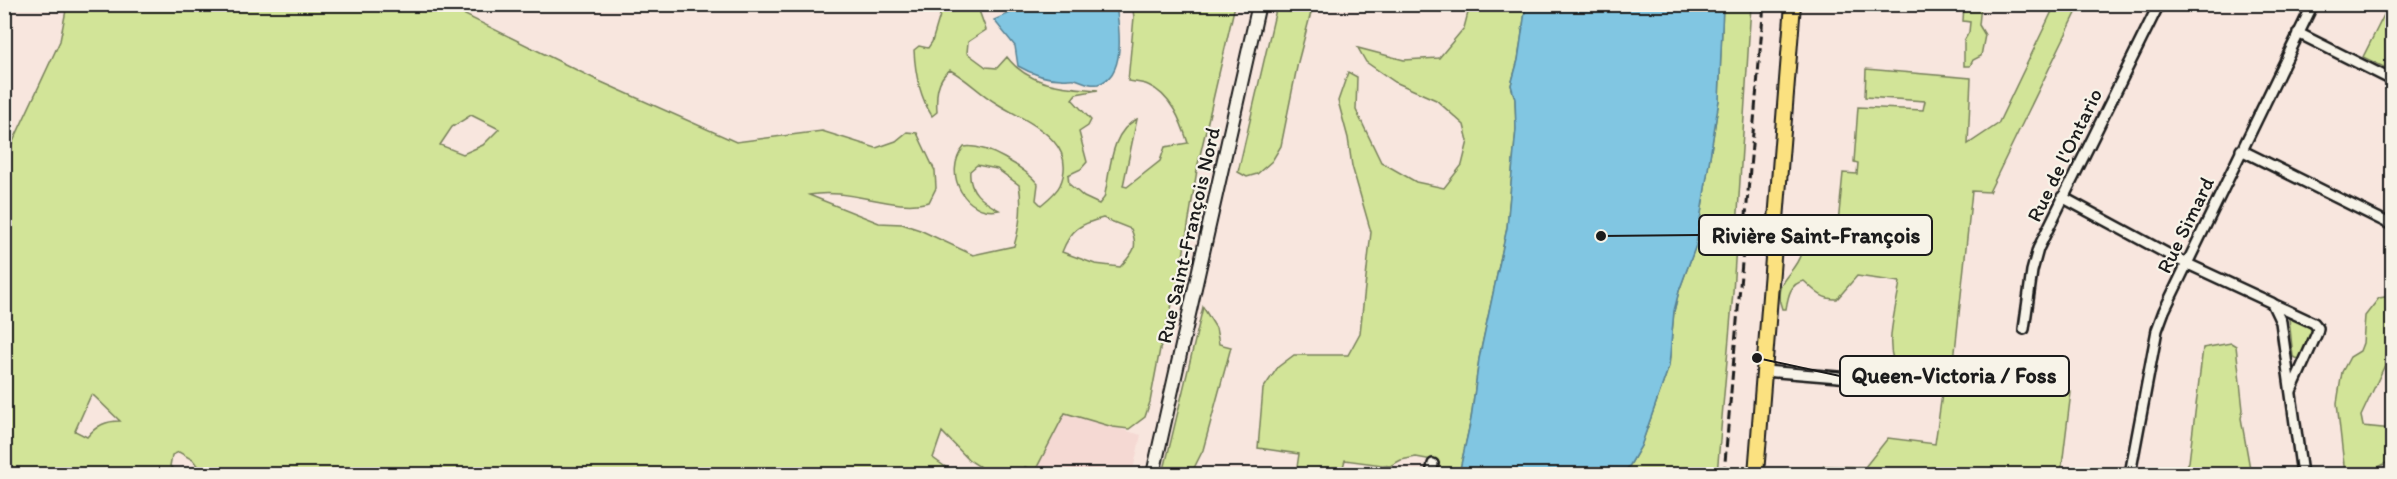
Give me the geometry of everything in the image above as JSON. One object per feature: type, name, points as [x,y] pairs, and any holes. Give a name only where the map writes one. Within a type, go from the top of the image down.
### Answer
[{"type":"main road","points":[[1756,474],[1793,4]]},
{"type":"street","points":[[4,12],[7,4]]},
{"type":"street","name":"Rue Saint-François Nord","points":[[1153,474],[1259,4]]},
{"type":"street","name":"Rue de l'Ontario","points":[[2024,329],[2035,258],[2062,197],[2159,4]]},
{"type":"street","name":"Rue Simard","points":[[2130,474],[2157,330],[2164,311],[2313,4]]},
{"type":"street","points":[[2298,33],[2392,80]]},
{"type":"street","points":[[2241,150],[2392,225]]},
{"type":"street","points":[[2062,197],[2186,264],[2314,323],[2318,328],[2318,333],[2291,392]]},
{"type":"street","points":[[2272,303],[2281,322],[2302,474]]},
{"type":"street","points":[[1764,371],[1911,383]]},
{"type":"street","points":[[1431,474],[1433,464]]},
{"type":"shaded area","points":[[1065,413],[1141,435],[1132,474],[1021,474],[1025,467],[1035,471]]},
{"type":"green space","points":[[67,5],[445,5],[599,81],[736,142],[822,131],[876,148],[896,141],[907,132],[917,133],[935,171],[936,188],[929,202],[901,204],[840,194],[809,195],[879,223],[902,224],[920,230],[973,255],[1014,246],[1021,201],[1019,185],[997,169],[977,165],[970,171],[971,184],[977,195],[999,210],[977,207],[968,200],[961,191],[955,169],[964,147],[983,149],[993,153],[1024,171],[1038,184],[1036,200],[1041,205],[1059,188],[1064,169],[1062,156],[1056,144],[1046,134],[990,99],[950,70],[939,83],[937,112],[932,116],[919,84],[914,50],[919,46],[928,48],[932,42],[943,5],[977,5],[986,30],[968,42],[967,53],[986,67],[997,68],[1007,57],[1016,67],[1036,79],[1060,86],[1098,90],[1076,94],[1072,99],[1091,120],[1088,126],[1079,132],[1087,162],[1081,169],[1068,175],[1069,184],[1084,197],[1099,204],[1104,198],[1116,143],[1128,125],[1137,119],[1123,186],[1127,187],[1160,161],[1165,147],[1188,143],[1174,109],[1163,95],[1146,84],[1128,81],[1134,17],[1132,5],[1235,5],[1198,164],[1180,275],[1145,417],[1129,429],[1113,427],[1065,413],[1035,471],[1025,467],[1021,474],[991,474],[969,460],[942,432],[933,458],[955,474],[203,474],[193,460],[179,452],[172,455],[170,466],[178,474],[5,474],[5,159],[60,41]],"holes":[[[471,115],[499,129],[483,145],[463,154],[440,145],[452,127]],[[1103,218],[1131,229],[1134,241],[1133,250],[1120,267],[1095,264],[1062,252],[1077,229]],[[91,395],[120,421],[102,424],[87,437],[75,431]]]},
{"type":"green space","points":[[1277,5],[1313,5],[1298,62],[1281,146],[1272,161],[1257,174],[1247,177],[1238,172]]},
{"type":"green space","points":[[1470,5],[1526,5],[1518,60],[1511,85],[1515,99],[1516,129],[1507,228],[1479,359],[1471,419],[1459,474],[1435,474],[1438,461],[1416,457],[1401,460],[1390,466],[1345,460],[1341,474],[1296,474],[1299,454],[1258,448],[1263,389],[1278,367],[1294,355],[1348,355],[1360,333],[1371,232],[1352,166],[1348,138],[1338,101],[1348,72],[1357,77],[1356,110],[1381,162],[1416,182],[1444,188],[1462,165],[1468,141],[1464,125],[1436,100],[1395,82],[1366,62],[1358,48],[1404,60],[1439,58],[1464,28]]},
{"type":"green space","points":[[1723,5],[1751,5],[1733,292],[1717,474],[1623,474],[1641,446],[1669,366],[1674,311],[1696,245],[1719,100]]},
{"type":"green space","points":[[1964,5],[1981,5],[1979,25],[1985,35],[1981,56],[1973,60],[1970,66],[1964,66],[1964,41],[1969,32],[1970,22],[1963,21]]},
{"type":"green space","points":[[2055,5],[2080,5],[1989,192],[1972,191],[1952,380],[2071,392],[2061,474],[1822,474],[1823,466],[1865,467],[1888,438],[1935,444],[1942,394],[1920,387],[1905,377],[1896,366],[1891,352],[1891,337],[1900,282],[1857,276],[1837,299],[1832,299],[1815,291],[1804,281],[1799,282],[1793,288],[1786,309],[1782,309],[1779,299],[1782,284],[1801,253],[1793,241],[1836,244],[1843,173],[1857,174],[1858,163],[1854,162],[1858,107],[1923,110],[1925,101],[1865,97],[1866,69],[1971,78],[1968,144],[1998,124]]},
{"type":"green space","points":[[2389,5],[2392,5],[2392,71],[2363,57]]},
{"type":"green space","points":[[2391,296],[2392,350],[2361,416],[2363,426],[2392,429],[2392,460],[2369,472],[2370,474],[2345,474],[2337,403],[2342,372],[2350,357],[2360,351],[2363,343],[2365,316],[2379,298]]},
{"type":"green space","points":[[1203,307],[1216,328],[1219,344],[1231,347],[1203,450],[1191,474],[1163,474]]},
{"type":"green space","points":[[2289,318],[2305,323],[2312,330],[2299,359],[2293,357]]},
{"type":"green space","points":[[2231,343],[2236,346],[2243,410],[2241,418],[2251,474],[2182,474],[2189,462],[2203,348]]},
{"type":"water","points":[[1028,5],[1116,5],[1119,49],[1113,71],[1107,79],[1098,84],[1092,84],[1073,79],[1044,77],[1018,66],[1015,46],[994,20]]},
{"type":"water","points":[[1526,5],[1723,5],[1719,100],[1696,245],[1674,311],[1669,366],[1641,446],[1623,474],[1459,474],[1471,419],[1479,359],[1507,228],[1516,129],[1515,99],[1511,85],[1518,60]]},
{"type":"railway","points":[[1724,474],[1764,4]]},
{"type":"place","name":"Rivière Saint-François","points":[[1601,236]]},
{"type":"place","name":"Queen-Victoria / Foss","points":[[1757,358]]}]
